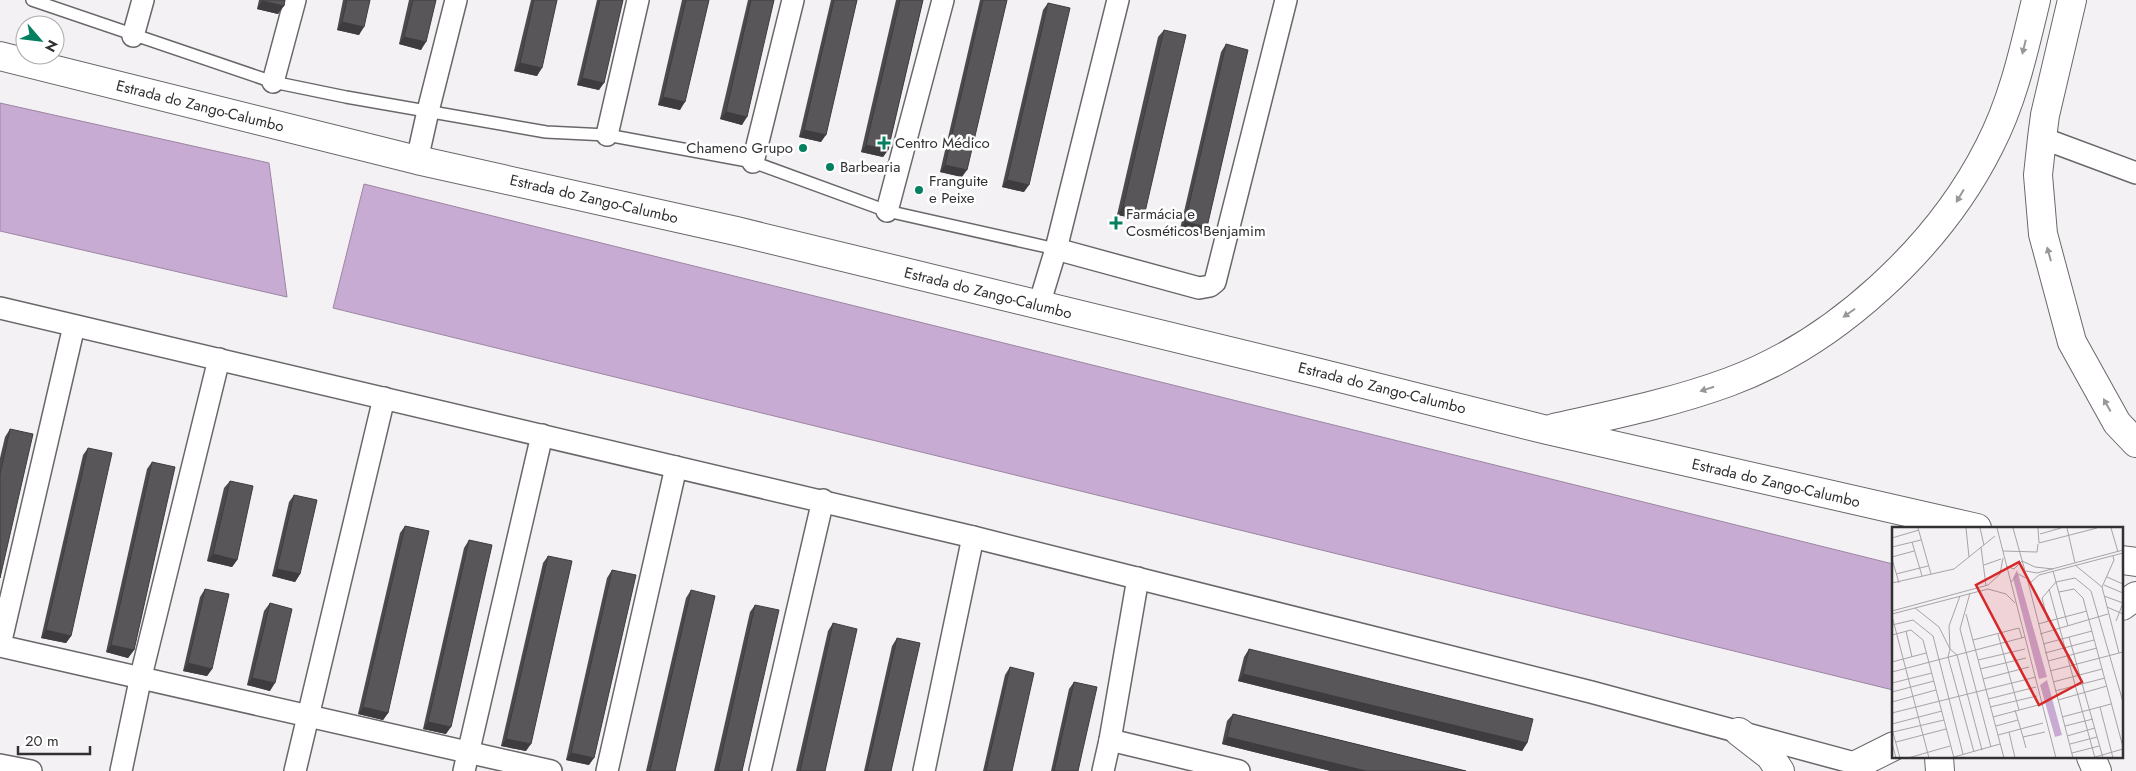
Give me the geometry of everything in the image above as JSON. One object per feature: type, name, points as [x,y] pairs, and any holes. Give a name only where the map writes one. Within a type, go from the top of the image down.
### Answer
[{"type":"main road","points":[[1547,430],[1667,402],[1730,382],[1794,352],[1865,302],[1919,250],[1954,205],[1989,147],[2015,84],[2036,0]]},
{"type":"main road","points":[[2072,0],[2045,115],[2042,138],[2038,175],[2043,234],[2072,342],[2117,423],[2136,443]]},
{"type":"main road","name":"Estrada do Zango-Calumbo","points":[[0,56],[417,160],[736,231],[1928,523],[1967,527]]},
{"type":"main road","points":[[2124,605],[2136,596]]},
{"type":"main road","points":[[1740,732],[1770,756],[1780,771]]},
{"type":"main road","points":[[1858,764],[1892,747]]},
{"type":"main road","points":[[1939,758],[1940,771]]},
{"type":"main road","points":[[2090,758],[2097,771]]},
{"type":"main road","points":[[1858,764],[1885,771]]},
{"type":"street","points":[[134,36],[143,0]]},
{"type":"street","points":[[273,82],[295,0]]},
{"type":"street","points":[[417,160],[456,0]]},
{"type":"street","points":[[607,135],[638,0]]},
{"type":"street","points":[[753,162],[793,0]]},
{"type":"street","points":[[887,211],[943,0]]},
{"type":"street","points":[[1039,305],[1056,249],[1118,0]]},
{"type":"street","points":[[1056,249],[1199,288],[1210,286],[1215,282],[1286,0]]},
{"type":"street","points":[[2042,138],[2136,174]]},
{"type":"street","points":[[0,308],[973,536],[1591,692],[1858,764]]},
{"type":"street","points":[[74,326],[0,646],[141,676],[308,715],[466,761],[551,771]]},
{"type":"street","points":[[121,771],[141,676],[219,359]]},
{"type":"street","points":[[295,771],[384,398]]},
{"type":"street","points":[[466,761],[542,435]]},
{"type":"street","points":[[607,771],[676,467]]},
{"type":"street","points":[[760,771],[823,500]]},
{"type":"street","points":[[924,771],[973,536]]},
{"type":"street","points":[[1103,771],[1138,578]]},
{"type":"street","points":[[1110,740],[1238,771]]},
{"type":"street","points":[[0,765],[31,771]]},
{"type":"lane","points":[[32,0],[273,82],[546,132],[607,135],[753,162],[887,211],[1056,249]]},
{"type":"shaded area","points":[[0,103],[269,163],[287,297],[0,231]]},
{"type":"shaded area","points":[[364,184],[1892,564],[1892,690],[333,308]]},
{"type":"building","points":[[262,0],[285,0],[284,6]]},
{"type":"building","points":[[347,0],[370,0],[364,27],[342,22]]},
{"type":"building","points":[[413,0],[436,0],[426,42],[404,37]]},
{"type":"building","points":[[534,0],[557,0],[542,68],[520,63]]},
{"type":"building","points":[[600,0],[623,0],[604,83],[582,78]]},
{"type":"building","points":[[686,0],[709,0],[685,102],[663,97]]},
{"type":"building","points":[[751,0],[774,0],[747,117],[726,112]]},
{"type":"building","points":[[834,0],[857,0],[826,135],[804,130]]},
{"type":"building","points":[[900,0],[923,0],[888,150],[866,145]]},
{"type":"building","points":[[983,0],[1007,0],[967,170],[945,165]]},
{"type":"building","points":[[1048,3],[1070,8],[1029,185],[1007,180]]},
{"type":"building","points":[[1164,30],[1186,35],[1145,212],[1123,207]]},
{"type":"building","points":[[1226,44],[1248,50],[1207,227],[1185,222]]},
{"type":"building","points":[[10,429],[33,434],[0,578],[0,474]]},
{"type":"building","points":[[88,448],[112,453],[71,636],[46,630]]},
{"type":"building","points":[[152,462],[175,467],[134,650],[111,645]]},
{"type":"building","points":[[230,481],[253,486],[237,560],[213,554]]},
{"type":"building","points":[[294,495],[317,500],[300,574],[277,569]]},
{"type":"building","points":[[405,526],[429,531],[388,713],[363,707]]},
{"type":"building","points":[[469,540],[492,545],[451,727],[428,722]]},
{"type":"building","points":[[548,556],[572,561],[531,744],[506,739]]},
{"type":"building","points":[[612,570],[636,575],[594,758],[571,753]]},
{"type":"building","points":[[205,589],[229,594],[212,669],[188,663]]},
{"type":"building","points":[[691,590],[715,596],[675,771],[650,771]]},
{"type":"building","points":[[270,603],[292,609],[275,683],[252,678]]},
{"type":"building","points":[[755,605],[779,610],[742,771],[718,771]]},
{"type":"building","points":[[833,623],[857,629],[825,771],[800,771]]},
{"type":"building","points":[[897,638],[920,643],[891,771],[867,771]]},
{"type":"building","points":[[1249,649],[1533,719],[1527,743],[1243,674]]},
{"type":"building","points":[[1010,667],[1034,673],[1012,771],[986,771]]},
{"type":"building","points":[[1074,682],[1097,687],[1078,771],[1054,771]]},
{"type":"building","points":[[1233,714],[1466,771],[1366,771],[1227,737]]},
{"type":"place","name":"Centro Médico","points":[[884,143]]},
{"type":"place","name":"Chameno Grupo","points":[[803,148]]},
{"type":"place","name":"Barbearia","points":[[830,167]]},
{"type":"place","name":"Franguite e Peixe","points":[[919,190]]},
{"type":"place","name":"Farmácia e Cosméticos Benjamim","points":[[1116,223]]}]
